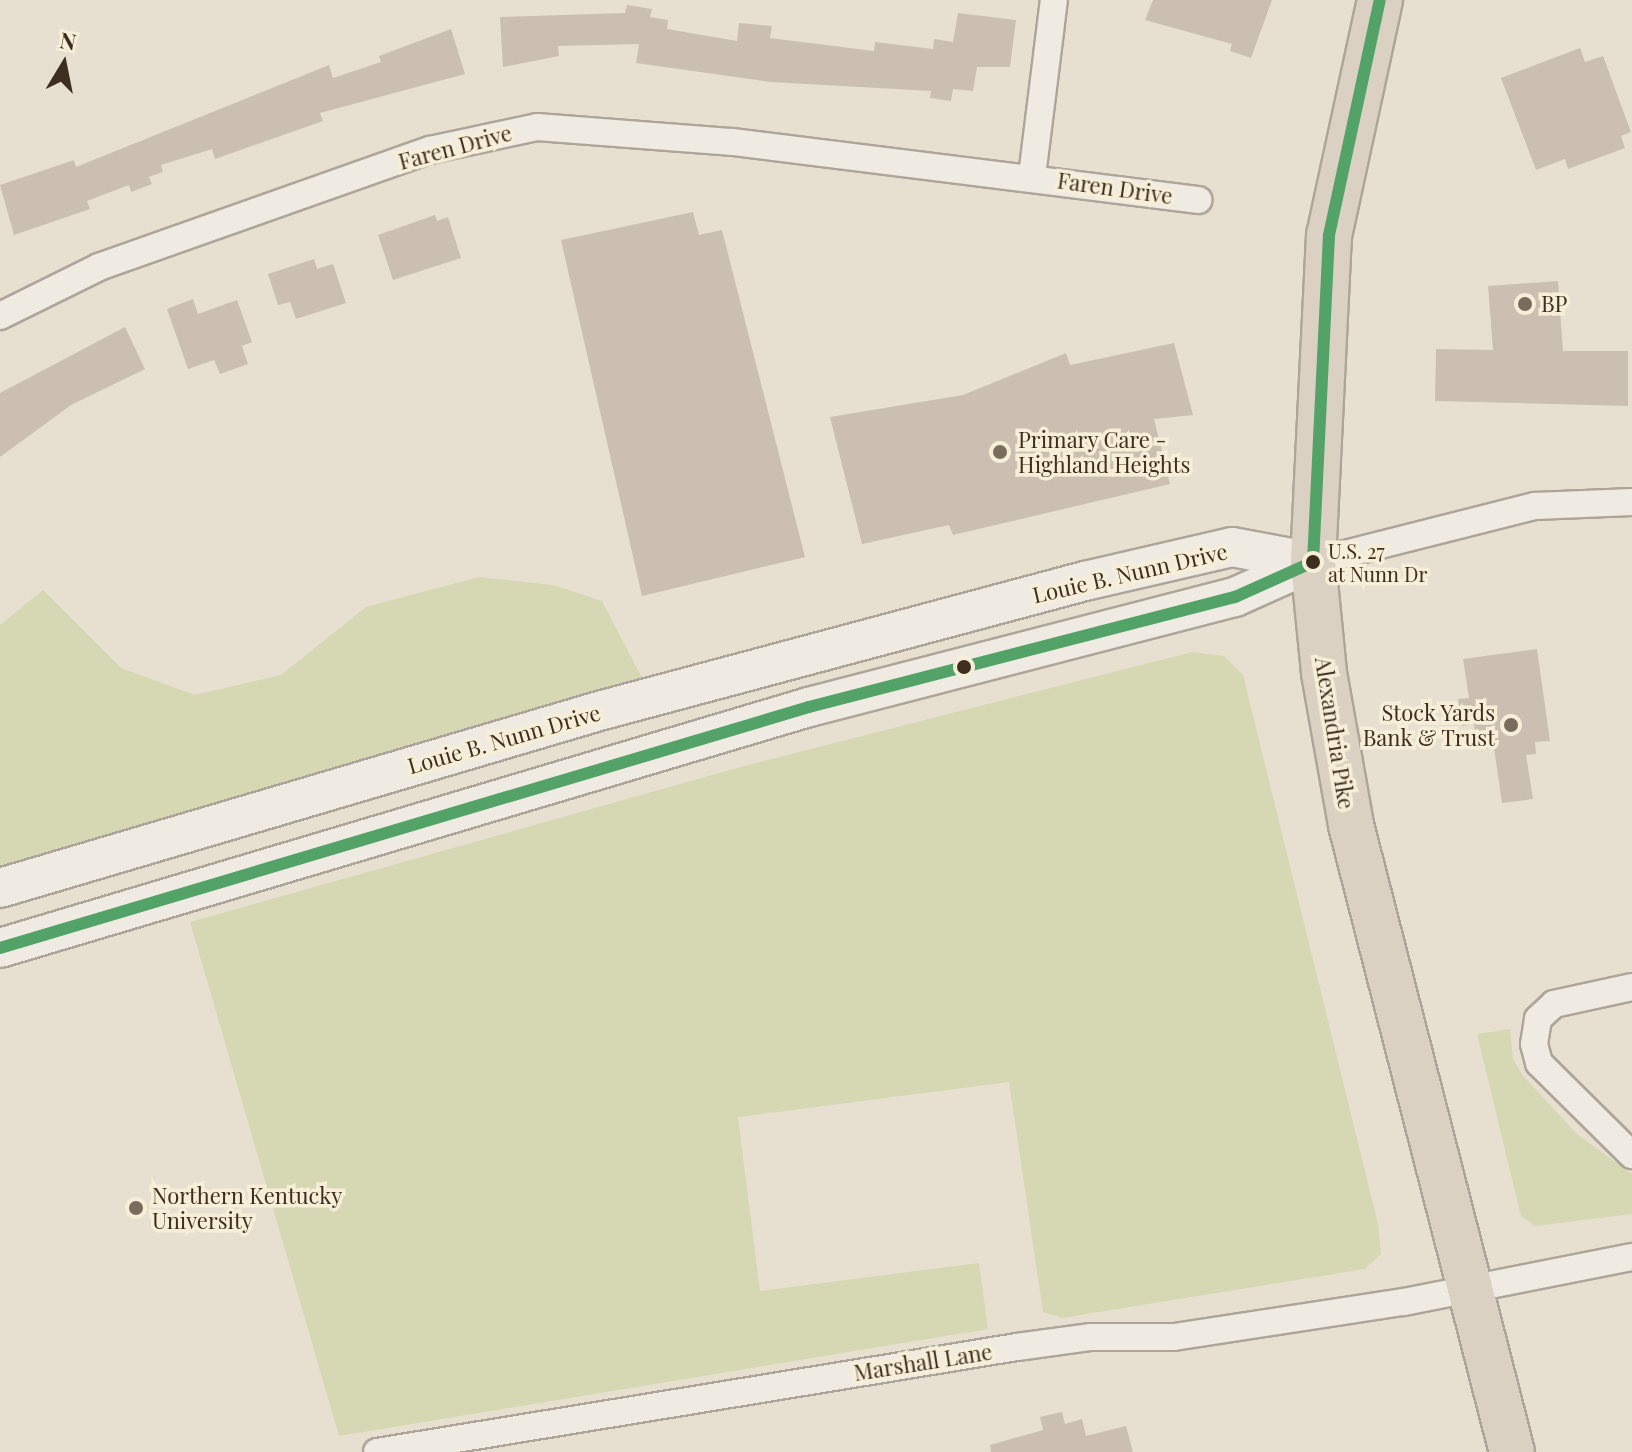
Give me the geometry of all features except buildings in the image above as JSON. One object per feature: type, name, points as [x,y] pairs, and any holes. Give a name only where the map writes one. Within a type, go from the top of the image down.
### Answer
[{"type":"highway","name":"Alexandria Pike","points":[[1380,0],[1329,235],[1313,562],[1324,673],[1351,825],[1512,1452]]},
{"type":"main road","name":"Louie B. Nunn Drive","points":[[0,888],[585,715],[1085,581],[1232,547],[1313,562]]},
{"type":"main road","name":"Louie B. Nunn Drive","points":[[0,948],[809,707],[1235,597],[1313,562]]},
{"type":"street","name":"Faren Drive","points":[[1032,176],[1054,0]]},
{"type":"street","name":"Faren Drive","points":[[0,316],[99,267],[430,150],[506,131],[592,127],[1032,176],[1198,200]]},
{"type":"street","points":[[1313,562],[1535,506],[1632,502]]},
{"type":"street","points":[[1632,987],[1554,1004],[1538,1019],[1534,1044],[1539,1063],[1632,1155]]},
{"type":"street","name":"Marshall Lane","points":[[376,1451],[1017,1347],[1091,1337],[1174,1337],[1472,1290],[1632,1257]]},
{"type":"green space","points":[[479,577],[553,585],[602,601],[642,678],[0,867],[0,625],[43,590],[121,668],[195,695],[281,675],[366,607]]},
{"type":"green space","points":[[1192,652],[1224,656],[1243,675],[1378,1224],[1381,1254],[1365,1269],[1062,1318],[1043,1312],[1009,1082],[738,1117],[760,1291],[979,1263],[988,1329],[339,1436],[190,922],[744,766]]},
{"type":"green space","points":[[1510,1029],[1513,1059],[1523,1076],[1578,1135],[1632,1174],[1632,1214],[1535,1226],[1521,1216],[1477,1034]]},
{"type":"transit line","points":[[0,948],[809,707],[1235,597],[1313,562],[1329,235],[1380,0]]},
{"type":"place","name":"BP","points":[[1525,304]]},
{"type":"place","name":"Primary Care - Highland Heights","points":[[1000,452]]},
{"type":"place","name":"U.S. 27 at Nunn Dr","points":[[1313,562]]},
{"type":"place","name":"Stock Yards Bank & Trust","points":[[1511,725]]},
{"type":"place","name":"Northern Kentucky University","points":[[136,1208]]}]
